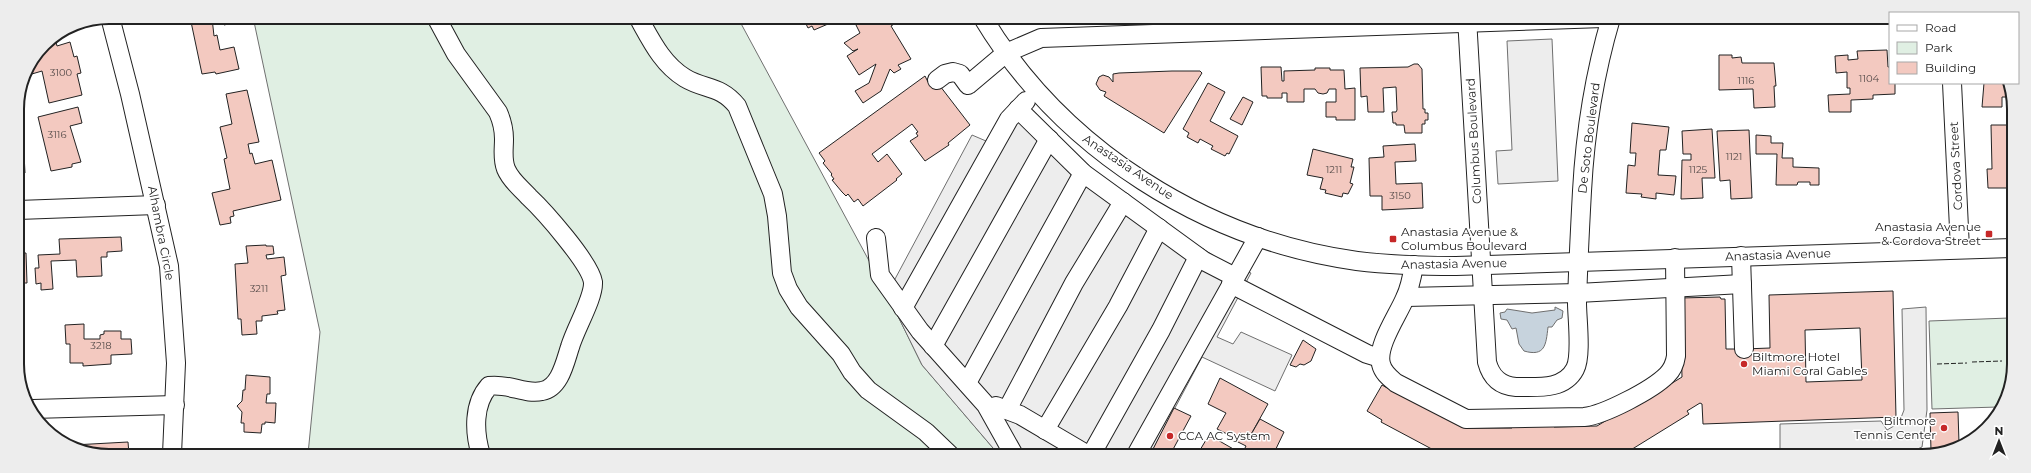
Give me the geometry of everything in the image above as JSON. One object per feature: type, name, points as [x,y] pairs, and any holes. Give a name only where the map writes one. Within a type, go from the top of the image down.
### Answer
[{"type":"street","name":"Alhambra Circle","points":[[112,24],[156,205],[170,276],[176,356],[172,449]]},
{"type":"street","points":[[440,24],[456,54],[498,112],[504,138],[503,156],[506,169],[513,181],[549,218],[578,255],[593,281],[591,294],[572,338],[559,378],[552,387],[543,391],[530,392],[500,384],[489,386],[481,395],[477,411],[476,426],[480,449]]},
{"type":"street","points":[[642,24],[660,55],[671,68],[685,78],[729,96],[738,106],[773,194],[777,216],[782,274],[788,289],[799,307],[841,354],[852,372],[868,390],[926,432],[944,449]]},
{"type":"street","name":"Anastasia Avenue","points":[[987,24],[1006,53],[1036,92],[1079,134],[1148,184],[1203,214],[1258,236],[1296,248],[1341,258],[1381,264],[1482,264],[2007,248]]},
{"type":"street","points":[[937,80],[945,74],[953,72],[960,74],[968,85],[1006,53],[1041,38],[1373,24]]},
{"type":"street","name":"Columbus Boulevard","points":[[1468,24],[1487,362],[1493,377],[1499,383],[1515,387],[1552,386],[1565,381],[1571,375],[1578,361],[1578,293]]},
{"type":"street","name":"De Soto Boulevard","points":[[1578,293],[1584,166],[1596,83],[1609,24]]},
{"type":"street","name":"Cordova Street","points":[[1952,84],[1960,249]]},
{"type":"street","points":[[903,308],[1009,119],[1036,92]]},
{"type":"street","points":[[1018,109],[1083,173],[1198,257],[1233,281],[1331,336],[1367,354],[1380,358]]},
{"type":"street","points":[[933,346],[1049,139]]},
{"type":"street","points":[[967,384],[1083,173]]},
{"type":"street","points":[[1007,410],[1074,283],[1123,202]]},
{"type":"street","points":[[24,210],[156,205]]},
{"type":"street","points":[[1045,430],[1118,306],[1160,228]]},
{"type":"street","points":[[1139,449],[1258,236]]},
{"type":"street","points":[[876,238],[880,275],[903,308],[933,346],[986,405],[1011,449]]},
{"type":"street","points":[[1741,256],[1744,349]]},
{"type":"street","points":[[1093,449],[1161,330],[1198,257]]},
{"type":"street","points":[[1414,265],[1412,279],[1406,297],[1383,346],[1380,358],[1384,371],[1396,383],[1466,419],[1584,418],[1600,415],[1660,380],[1671,370],[1676,356],[1674,288],[1675,258]]},
{"type":"street","points":[[1406,297],[1578,293],[1742,284]]},
{"type":"street","points":[[37,409],[175,405]]},
{"type":"street","points":[[986,405],[1020,415],[1079,449]]},
{"type":"green space","points":[[254,24],[741,24],[887,294],[922,365],[994,449],[308,449],[320,332]]},
{"type":"green space","points":[[2007,318],[2007,370],[2001,397],[1995,407],[1932,409],[1929,321]]},
{"type":"shaded area","points":[[1552,39],[1558,181],[1498,184],[1496,151],[1512,150],[1507,41]]},
{"type":"shaded area","points":[[1017,103],[1074,157],[1138,207],[1228,265],[1251,273],[1217,337],[1233,344],[1241,332],[1292,355],[1275,391],[1202,357],[1153,449],[994,449],[922,365],[887,294],[972,135],[986,141],[1003,113]]},
{"type":"shaded area","points":[[1555,307],[1563,311],[1562,318],[1557,320],[1552,327],[1548,327],[1545,344],[1540,351],[1536,352],[1524,351],[1519,344],[1516,328],[1512,329],[1507,320],[1501,319],[1500,313],[1505,312],[1507,309],[1532,313],[1555,310]]},
{"type":"shaded area","points":[[1926,307],[1927,410],[1922,447],[1917,449],[1780,449],[1780,424],[1881,421],[1887,430],[1899,423],[1904,410],[1902,309]]},
{"type":"building","points":[[191,24],[213,24],[214,36],[217,35],[220,50],[234,47],[239,69],[216,74],[215,72],[202,74]]},
{"type":"building","points":[[806,24],[828,24],[814,30],[812,26],[808,28]]},
{"type":"building","points":[[894,24],[891,26],[911,59],[898,65],[901,69],[894,73],[890,69],[881,91],[863,103],[855,91],[869,83],[876,64],[859,75],[847,56],[858,49],[853,51],[844,43],[860,33],[856,25]]},
{"type":"building","points":[[70,42],[74,57],[77,56],[81,73],[77,74],[82,95],[49,103],[42,71],[32,74],[38,62],[53,45],[56,43],[57,46]]},
{"type":"building","points":[[1887,50],[1889,84],[1895,84],[1895,94],[1873,95],[1873,99],[1851,100],[1851,112],[1829,112],[1828,95],[1850,94],[1850,88],[1847,88],[1847,72],[1836,73],[1835,56],[1848,55],[1848,60],[1858,59],[1857,51]]},
{"type":"building","points":[[1719,55],[1732,55],[1732,58],[1741,57],[1742,63],[1774,63],[1776,86],[1774,86],[1775,107],[1754,108],[1753,89],[1719,90]]},
{"type":"building","points":[[1418,64],[1422,69],[1423,109],[1425,109],[1425,113],[1428,113],[1428,120],[1425,120],[1425,124],[1422,124],[1422,133],[1405,133],[1404,125],[1396,125],[1396,123],[1393,123],[1392,112],[1396,112],[1397,110],[1396,87],[1383,88],[1384,112],[1368,112],[1367,96],[1361,97],[1360,68],[1408,67]]},
{"type":"building","points":[[1261,67],[1281,67],[1282,81],[1284,81],[1284,71],[1315,70],[1315,68],[1344,70],[1345,89],[1355,88],[1355,120],[1336,120],[1336,117],[1326,117],[1326,102],[1336,102],[1336,89],[1329,89],[1327,93],[1323,94],[1318,93],[1315,89],[1304,89],[1304,102],[1287,102],[1287,93],[1282,93],[1282,98],[1267,98],[1267,96],[1262,96]]},
{"type":"building","points":[[1200,71],[1202,73],[1164,133],[1104,96],[1106,92],[1100,90],[1096,84],[1099,77],[1103,75],[1109,77],[1113,82],[1113,74]]},
{"type":"building","points":[[925,76],[928,82],[940,86],[970,125],[948,143],[949,145],[925,161],[910,141],[918,136],[916,133],[918,132],[912,124],[872,154],[878,162],[887,154],[902,174],[896,179],[897,180],[863,206],[858,199],[854,202],[848,194],[846,196],[842,192],[832,180],[834,179],[831,175],[832,174],[823,163],[825,161],[819,153]]},
{"type":"building","points":[[1208,83],[1225,92],[1210,121],[1238,136],[1229,154],[1227,153],[1225,156],[1211,149],[1213,146],[1200,139],[1198,143],[1187,137],[1189,133],[1183,129]]},
{"type":"building","points":[[1984,84],[2003,84],[2006,97],[2002,97],[2002,107],[1982,107]]},
{"type":"building","points":[[247,90],[259,142],[248,144],[250,154],[252,153],[255,164],[272,160],[281,200],[233,211],[234,216],[230,217],[231,223],[220,225],[212,193],[230,189],[224,159],[227,158],[220,127],[232,124],[226,94]]},
{"type":"building","points":[[1243,97],[1253,102],[1242,125],[1230,119]]},
{"type":"building","points":[[78,107],[82,123],[70,126],[81,162],[72,164],[72,167],[51,171],[38,117]]},
{"type":"building","points":[[1632,123],[1669,127],[1666,150],[1660,150],[1658,175],[1676,176],[1674,195],[1656,193],[1656,199],[1641,197],[1642,194],[1626,193],[1628,165],[1635,166],[1636,153],[1630,153]]},
{"type":"building","points":[[1991,125],[2007,125],[2007,188],[1988,188],[1987,169],[1992,169]]},
{"type":"building","points":[[1712,129],[1715,178],[1702,178],[1703,198],[1681,199],[1682,160],[1691,160],[1691,154],[1683,154],[1682,131]]},
{"type":"building","points":[[1749,130],[1752,198],[1731,199],[1730,180],[1720,181],[1717,131]]},
{"type":"building","points":[[1756,135],[1771,136],[1771,143],[1783,143],[1782,158],[1793,158],[1793,167],[1819,168],[1819,185],[1810,185],[1810,182],[1798,182],[1797,185],[1776,185],[1777,154],[1756,154]]},
{"type":"building","points":[[1415,144],[1416,161],[1395,162],[1396,184],[1422,183],[1423,208],[1382,210],[1382,196],[1370,196],[1369,158],[1384,157],[1383,146]]},
{"type":"building","points":[[1313,149],[1353,159],[1351,167],[1354,167],[1350,183],[1353,184],[1348,194],[1343,193],[1342,197],[1325,193],[1326,190],[1320,189],[1323,178],[1307,175]]},
{"type":"building","points":[[121,237],[122,251],[107,252],[107,257],[101,257],[102,276],[77,277],[76,260],[51,261],[53,289],[41,290],[41,283],[36,284],[35,268],[39,268],[38,255],[60,254],[59,239]]},
{"type":"building","points":[[246,246],[273,246],[274,254],[266,255],[267,259],[284,257],[286,275],[281,276],[285,310],[277,311],[278,314],[262,316],[262,321],[256,321],[257,334],[242,335],[241,319],[238,319],[235,264],[248,263]]},
{"type":"building","points":[[24,253],[26,253],[27,283],[24,283]]},
{"type":"building","name":"Biltmore Hotel Miami Coral Gables","points":[[1893,291],[1896,417],[1703,424],[1702,404],[1700,403],[1687,411],[1689,414],[1632,449],[1432,449],[1381,422],[1382,420],[1367,411],[1382,385],[1396,393],[1397,391],[1466,428],[1512,428],[1512,425],[1554,424],[1554,427],[1597,426],[1668,383],[1669,385],[1682,377],[1680,298],[1720,297],[1721,299],[1725,299],[1726,349],[1770,348],[1769,295]],"holes":[[[1860,328],[1862,380],[1806,382],[1805,330]]]},
{"type":"building","points":[[84,324],[84,339],[100,339],[100,335],[104,334],[104,331],[121,331],[121,339],[131,339],[132,354],[111,355],[111,364],[83,366],[83,363],[70,363],[70,344],[66,344],[65,325]]},
{"type":"building","points":[[1303,340],[1316,349],[1311,361],[1304,365],[1300,364],[1296,367],[1290,365]]},
{"type":"building","points":[[246,375],[270,377],[270,394],[267,394],[266,403],[276,403],[275,423],[265,422],[265,424],[262,424],[261,433],[244,432],[244,423],[241,423],[242,412],[237,406],[242,401],[243,390],[245,390]]},
{"type":"building","points":[[1220,378],[1268,404],[1249,438],[1240,433],[1237,439],[1217,429],[1226,413],[1208,404]]},
{"type":"building","name":"CCA AC System","points":[[1174,408],[1191,416],[1173,449],[1153,449]]},
{"type":"building","name":"Biltmore Tennis Center","points":[[1958,412],[1959,441],[1931,448],[1930,413]]},
{"type":"building","points":[[1260,419],[1284,432],[1276,449],[1244,449],[1246,446],[1236,441],[1240,433],[1249,438]]},
{"type":"building","points":[[1209,435],[1233,449],[1201,449]]},
{"type":"building","points":[[128,442],[129,449],[103,449],[83,444]]},
{"type":"fence","points":[[1972,362],[2002,361]]},
{"type":"fence","points":[[1937,364],[1967,363]]},
{"type":"place","name":"Anastasia Avenue & Cordova Street","points":[[1989,234]]},
{"type":"place","name":"Anastasia Avenue & Columbus Boulevard","points":[[1393,239]]},
{"type":"place","name":"Biltmore Hotel Miami Coral Gables","points":[[1744,364]]},
{"type":"place","name":"Biltmore Tennis Center","points":[[1944,428]]},
{"type":"place","name":"CCA AC System","points":[[1170,436]]}]
